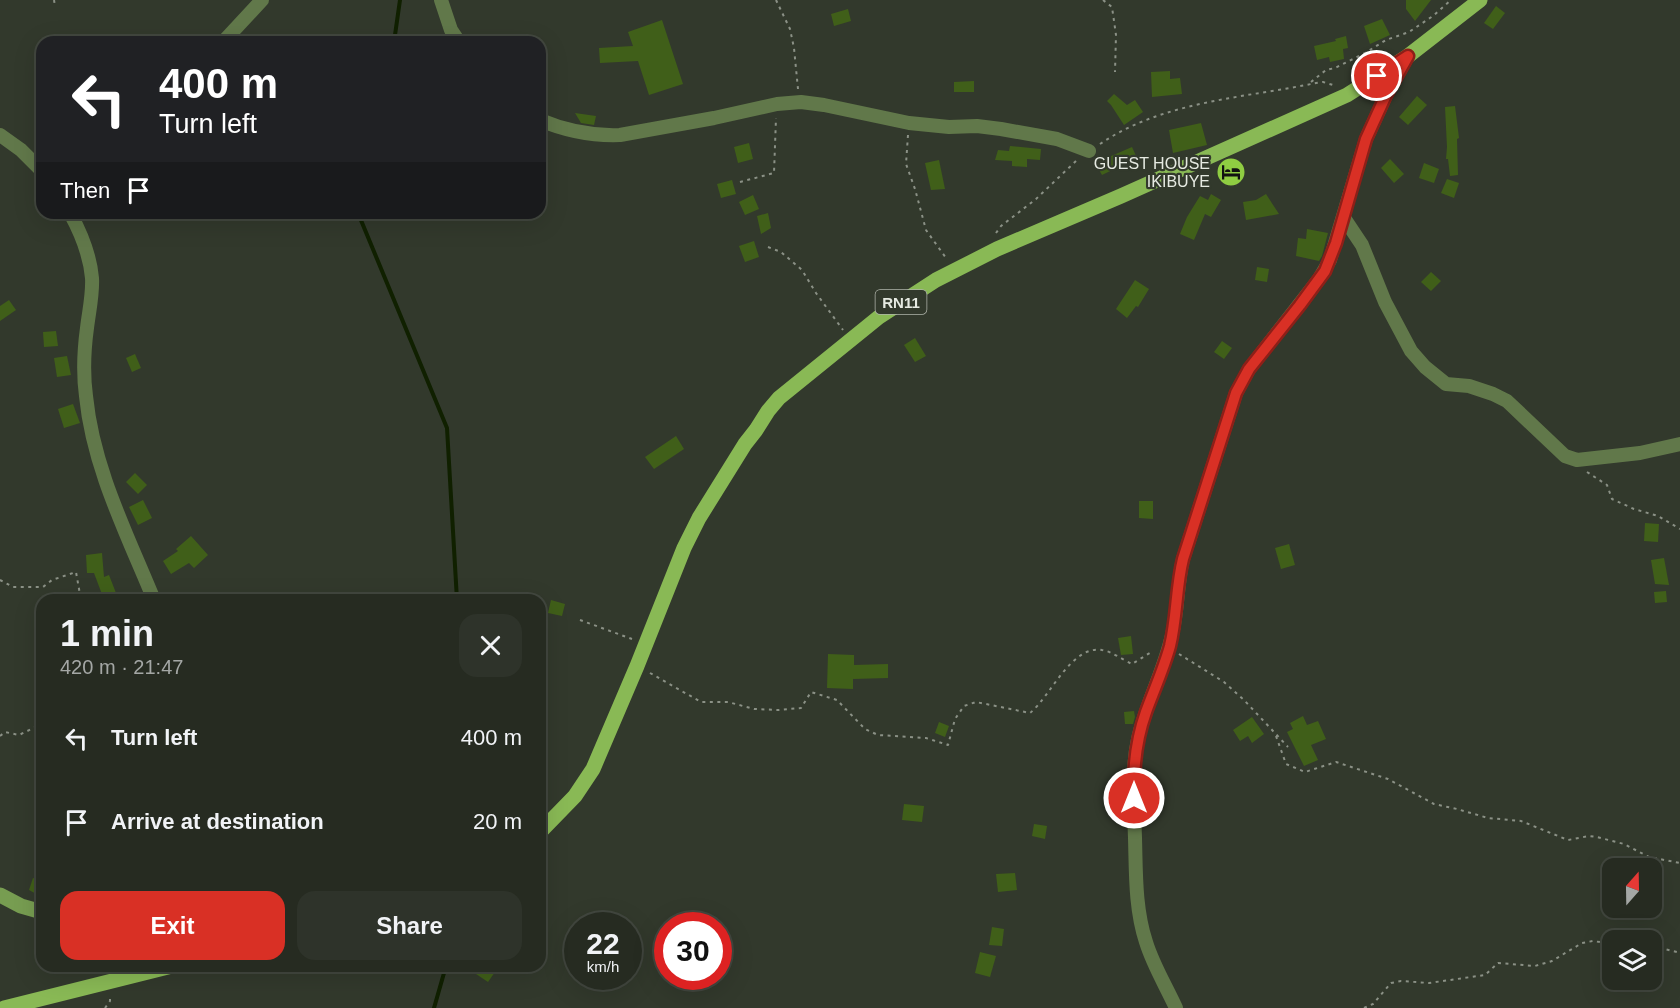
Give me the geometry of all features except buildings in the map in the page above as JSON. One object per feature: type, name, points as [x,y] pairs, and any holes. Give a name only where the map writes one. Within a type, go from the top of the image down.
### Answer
[{"type":"main road","name":"RN11","points":[[546,826],[575,796],[594,769],[684,548],[699,518],[745,444],[779,398],[879,317],[954,270],[1347,95],[1408,56],[1480,0]]},
{"type":"main road","points":[[4,1008],[131,972]]},
{"type":"street","points":[[229,36],[262,0]]},
{"type":"street","points":[[441,0],[455,36]]},
{"type":"street","points":[[1176,1008],[1146,943],[1141,922],[1133,777],[1139,736],[1173,632],[1178,579],[1183,559],[1236,393],[1249,369],[1325,271],[1344,218],[1370,130],[1408,56]]},
{"type":"street","points":[[546,122],[574,131],[620,135],[787,102],[801,102],[909,123],[931,126],[990,127],[1057,138],[1089,151]]},
{"type":"street","points":[[0,135],[21,150],[36,165]]},
{"type":"street","points":[[1344,218],[1362,245],[1385,302],[1411,351],[1425,367],[1446,384],[1469,386],[1507,401],[1565,456],[1577,460],[1640,453],[1680,444]]},
{"type":"street","points":[[73,219],[80,232],[92,278],[84,363],[86,397],[95,447],[106,485],[151,594]]},
{"type":"street","points":[[0,895],[21,906],[36,910]]},
{"type":"path","points":[[54,0],[55,6]]},
{"type":"path","points":[[776,0],[790,29],[801,102]]},
{"type":"path","points":[[1102,0],[1112,7],[1116,35],[1115,72]]},
{"type":"path","points":[[1309,84],[1326,70],[1335,68],[1386,40],[1409,32],[1433,16],[1451,0]]},
{"type":"path","points":[[997,249],[995,237],[997,230],[1036,199],[1089,151],[1113,135],[1147,120],[1171,111],[1214,101],[1323,82],[1339,88],[1347,95]]},
{"type":"path","points":[[740,182],[774,173],[777,104]]},
{"type":"path","points":[[909,123],[906,164],[926,230],[954,270]]},
{"type":"path","points":[[768,247],[781,252],[802,270],[849,340]]},
{"type":"path","points":[[1577,460],[1587,472],[1607,485],[1612,499],[1658,516],[1680,529]]},
{"type":"path","points":[[0,580],[13,587],[43,587],[52,580],[76,572],[80,594]]},
{"type":"path","points":[[580,620],[646,644]]},
{"type":"path","points":[[637,666],[700,702],[728,702],[754,709],[801,708],[811,692],[837,700],[854,720],[865,729],[878,735],[926,738],[948,744],[956,719],[964,705],[976,702],[1030,712],[1038,706],[1077,657],[1086,651],[1102,650],[1132,664],[1162,646],[1224,682],[1288,747]]},
{"type":"path","points":[[0,736],[5,732],[20,735],[36,727]]},
{"type":"path","points":[[1276,734],[1286,764],[1305,772],[1336,762],[1388,779],[1434,804],[1488,818],[1521,821],[1568,840],[1589,836],[1597,837],[1624,844],[1649,857],[1680,863]]},
{"type":"path","points":[[1364,1008],[1373,1004],[1391,984],[1401,981],[1429,983],[1485,975],[1498,963],[1535,966],[1552,961],[1582,943],[1602,942]]},
{"type":"path","points":[[1662,949],[1677,952],[1680,955]]},
{"type":"waterway","points":[[395,36],[400,0]]},
{"type":"waterway","points":[[360,219],[447,428],[457,594]]},
{"type":"waterway","points":[[434,1008],[444,972]]},
{"type":"place","name":"GUEST HOUSE IKIBUYE","points":[[1231,172]]},
{"type":"route","points":[[1134,798],[1135,752],[1169,648],[1173,632],[1178,579],[1183,559],[1228,414],[1249,369],[1325,271],[1340,230],[1366,139],[1386,95],[1408,56],[1377,76]]}]
